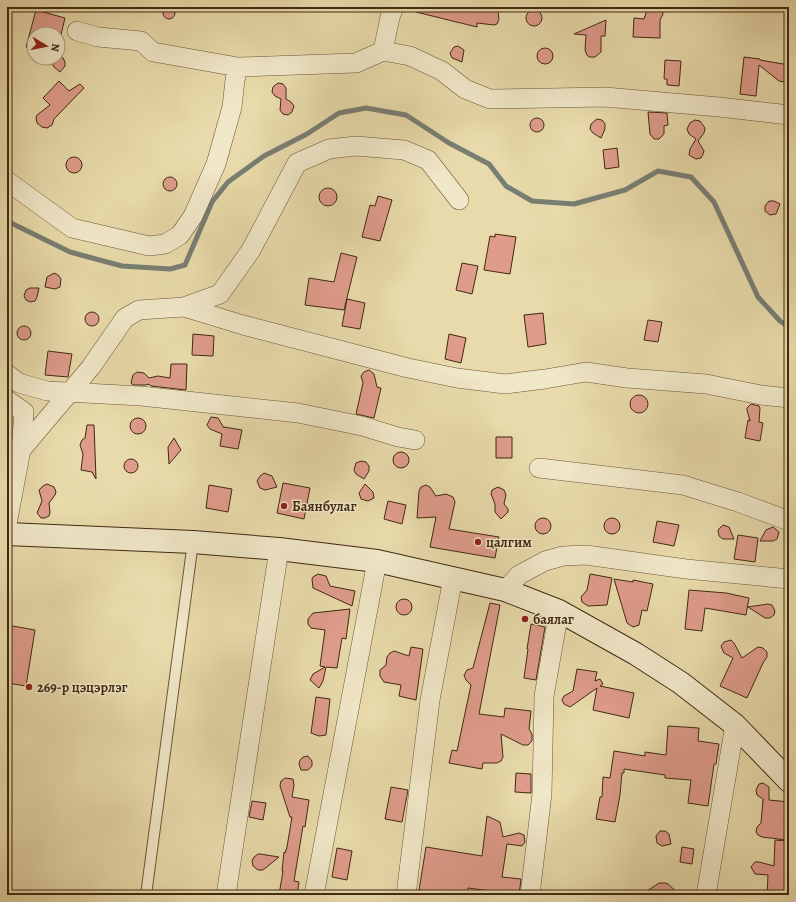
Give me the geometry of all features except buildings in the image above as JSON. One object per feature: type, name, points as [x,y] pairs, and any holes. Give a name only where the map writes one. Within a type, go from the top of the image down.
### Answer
[{"type":"street","points":[[383,51],[390,17],[394,7]]},
{"type":"street","points":[[77,31],[98,37],[141,41],[153,52],[238,67],[356,63],[383,51],[410,56],[442,71],[465,89],[490,100],[605,97],[789,115]]},
{"type":"street","points":[[7,182],[72,228],[149,246],[165,244],[180,235],[193,216],[216,164],[232,107],[238,67]]},
{"type":"street","points":[[21,450],[91,367],[125,318],[138,310],[184,307],[220,294],[252,250],[297,163],[329,149],[356,146],[404,150],[428,160],[459,200]]},
{"type":"street","points":[[184,307],[243,325],[408,368],[457,378],[506,384],[586,372],[628,378],[706,384],[761,395],[789,398]]},
{"type":"street","points":[[7,374],[19,383],[47,391],[141,396],[298,413],[362,426],[398,437],[415,440]]},
{"type":"street","points":[[7,400],[24,412],[21,450],[7,524]]},
{"type":"street","points":[[539,468],[683,485],[738,502],[789,521]]},
{"type":"street","points":[[7,534],[193,542],[279,549],[377,561],[505,590],[559,611],[636,654],[681,683],[736,726],[789,781]]},
{"type":"street","points":[[226,895],[279,549]]},
{"type":"street","points":[[505,590],[519,575],[545,560],[563,556],[586,555],[686,569],[789,579]]},
{"type":"street","points":[[314,895],[377,561]]},
{"type":"street","points":[[406,895],[430,700],[453,578]]},
{"type":"street","points":[[530,895],[542,794],[544,696],[559,611]]},
{"type":"street","points":[[706,895],[736,726]]},
{"type":"lane","points":[[146,895],[193,542]]},
{"type":"waterway","points":[[7,221],[70,252],[122,266],[170,269],[185,265],[212,202],[228,182],[264,156],[307,134],[339,113],[366,108],[406,115],[449,143],[489,164],[506,186],[532,201],[574,204],[625,190],[658,171],[691,177],[714,202],[758,297],[780,321],[789,327]]},
{"type":"place","name":"Баянбулаг","points":[[284,506]]},
{"type":"place","name":"цалгим","points":[[478,542]]},
{"type":"place","name":"баялаг","points":[[525,619]]},
{"type":"place","name":"269-р цэцэрлэг","points":[[29,687]]}]
